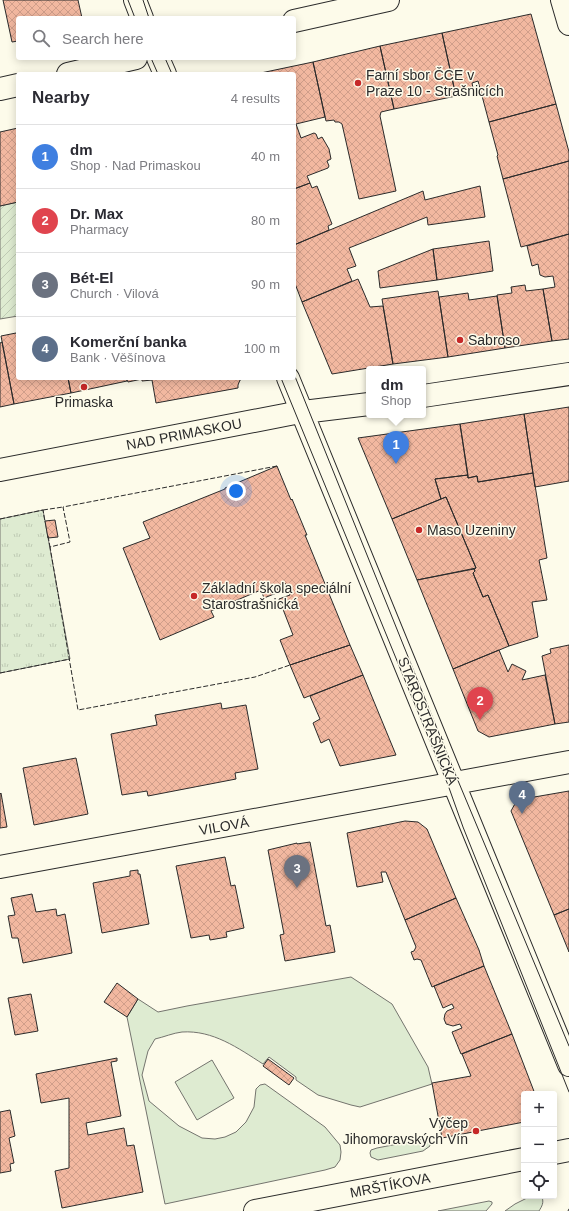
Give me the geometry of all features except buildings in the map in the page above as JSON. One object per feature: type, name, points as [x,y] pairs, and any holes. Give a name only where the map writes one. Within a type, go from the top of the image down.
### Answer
[{"type":"street","points":[[135,0],[141,16]]},
{"type":"street","points":[[296,22],[388,0]]},
{"type":"street","points":[[562,0],[569,24]]},
{"type":"street","points":[[76,72],[128,60]]},
{"type":"street","points":[[159,60],[164,72]]},
{"type":"street","points":[[0,89],[16,85]]},
{"type":"street","points":[[426,396],[569,374]]},
{"type":"street","name":"STAROSTRAŠNICKÁ","points":[[289,380],[451,784],[569,1065]]},
{"type":"street","name":"NAD PRIMASKOU","points":[[0,470],[302,412],[366,404]]},
{"type":"street","name":"VILOVÁ","points":[[0,867],[569,762]]},
{"type":"street","points":[[557,1152],[569,1150]]},
{"type":"street","name":"MRŠTÍKOVA","points":[[255,1211],[521,1159]]},
{"type":"green space","points":[[16,202],[16,316],[0,319],[0,206]]},
{"type":"green space","points":[[43,510],[70,659],[0,673],[0,519]]},
{"type":"green space","points":[[351,977],[392,1004],[428,1067],[432,1084],[360,1107],[318,1095],[296,1080],[296,1077],[269,1057],[263,1064],[235,1046],[215,1037],[193,1032],[182,1032],[155,1039],[148,1051],[142,1075],[149,1101],[179,1126],[202,1138],[215,1139],[225,1137],[236,1132],[246,1122],[254,1107],[256,1089],[260,1085],[265,1084],[325,1127],[340,1145],[341,1152],[340,1160],[335,1167],[325,1170],[165,1204],[127,1017],[138,999],[158,1012]]},
{"type":"green space","points":[[212,1060],[234,1098],[197,1120],[175,1082]]},
{"type":"green space","points":[[429,1138],[430,1146],[423,1151],[378,1160],[371,1157],[371,1150],[377,1148]]},
{"type":"green space","points":[[525,1199],[542,1199],[543,1201],[539,1211],[505,1211]]},
{"type":"green space","points":[[489,1201],[492,1202],[492,1204],[486,1211],[438,1211]]},
{"type":"tram line","points":[[128,0],[134,16]]},
{"type":"tram line","points":[[143,0],[148,16]]},
{"type":"tram line","points":[[152,60],[157,72]]},
{"type":"tram line","points":[[166,60],[171,72]]},
{"type":"tram line","points":[[296,379],[459,783],[569,1046]]},
{"type":"tram line","points":[[282,380],[448,785],[463,827],[569,1092]]},
{"type":"fence","points":[[277,466],[63,507],[70,542],[50,547],[78,710],[255,677],[290,665]]},
{"type":"fence","points":[[43,510],[63,507]]},
{"type":"fence","points":[[0,519],[43,510],[45,522]]},
{"type":"fence","points":[[48,536],[50,547]]},
{"type":"fence","points":[[0,673],[70,659]]},
{"type":"place","name":"Farní sbor ČCE v Praze 10 - Strašnicích","points":[[358,83]]},
{"type":"place","name":"Sabroso","points":[[460,340]]},
{"type":"place","name":"Primaska","points":[[84,387]]},
{"type":"place","name":"dm","points":[[396,464]]},
{"type":"place","name":"Maso Uzeniny","points":[[419,530]]},
{"type":"place","name":"Základní škola speciální Starostrašnická","points":[[194,596]]},
{"type":"place","name":"Dr. Max","points":[[480,720]]},
{"type":"place","name":"Komerční banka","points":[[522,814]]},
{"type":"place","name":"Bét-El","points":[[297,888]]},
{"type":"place","name":"Výčep Jihomoravských Vín","points":[[476,1131]]}]
